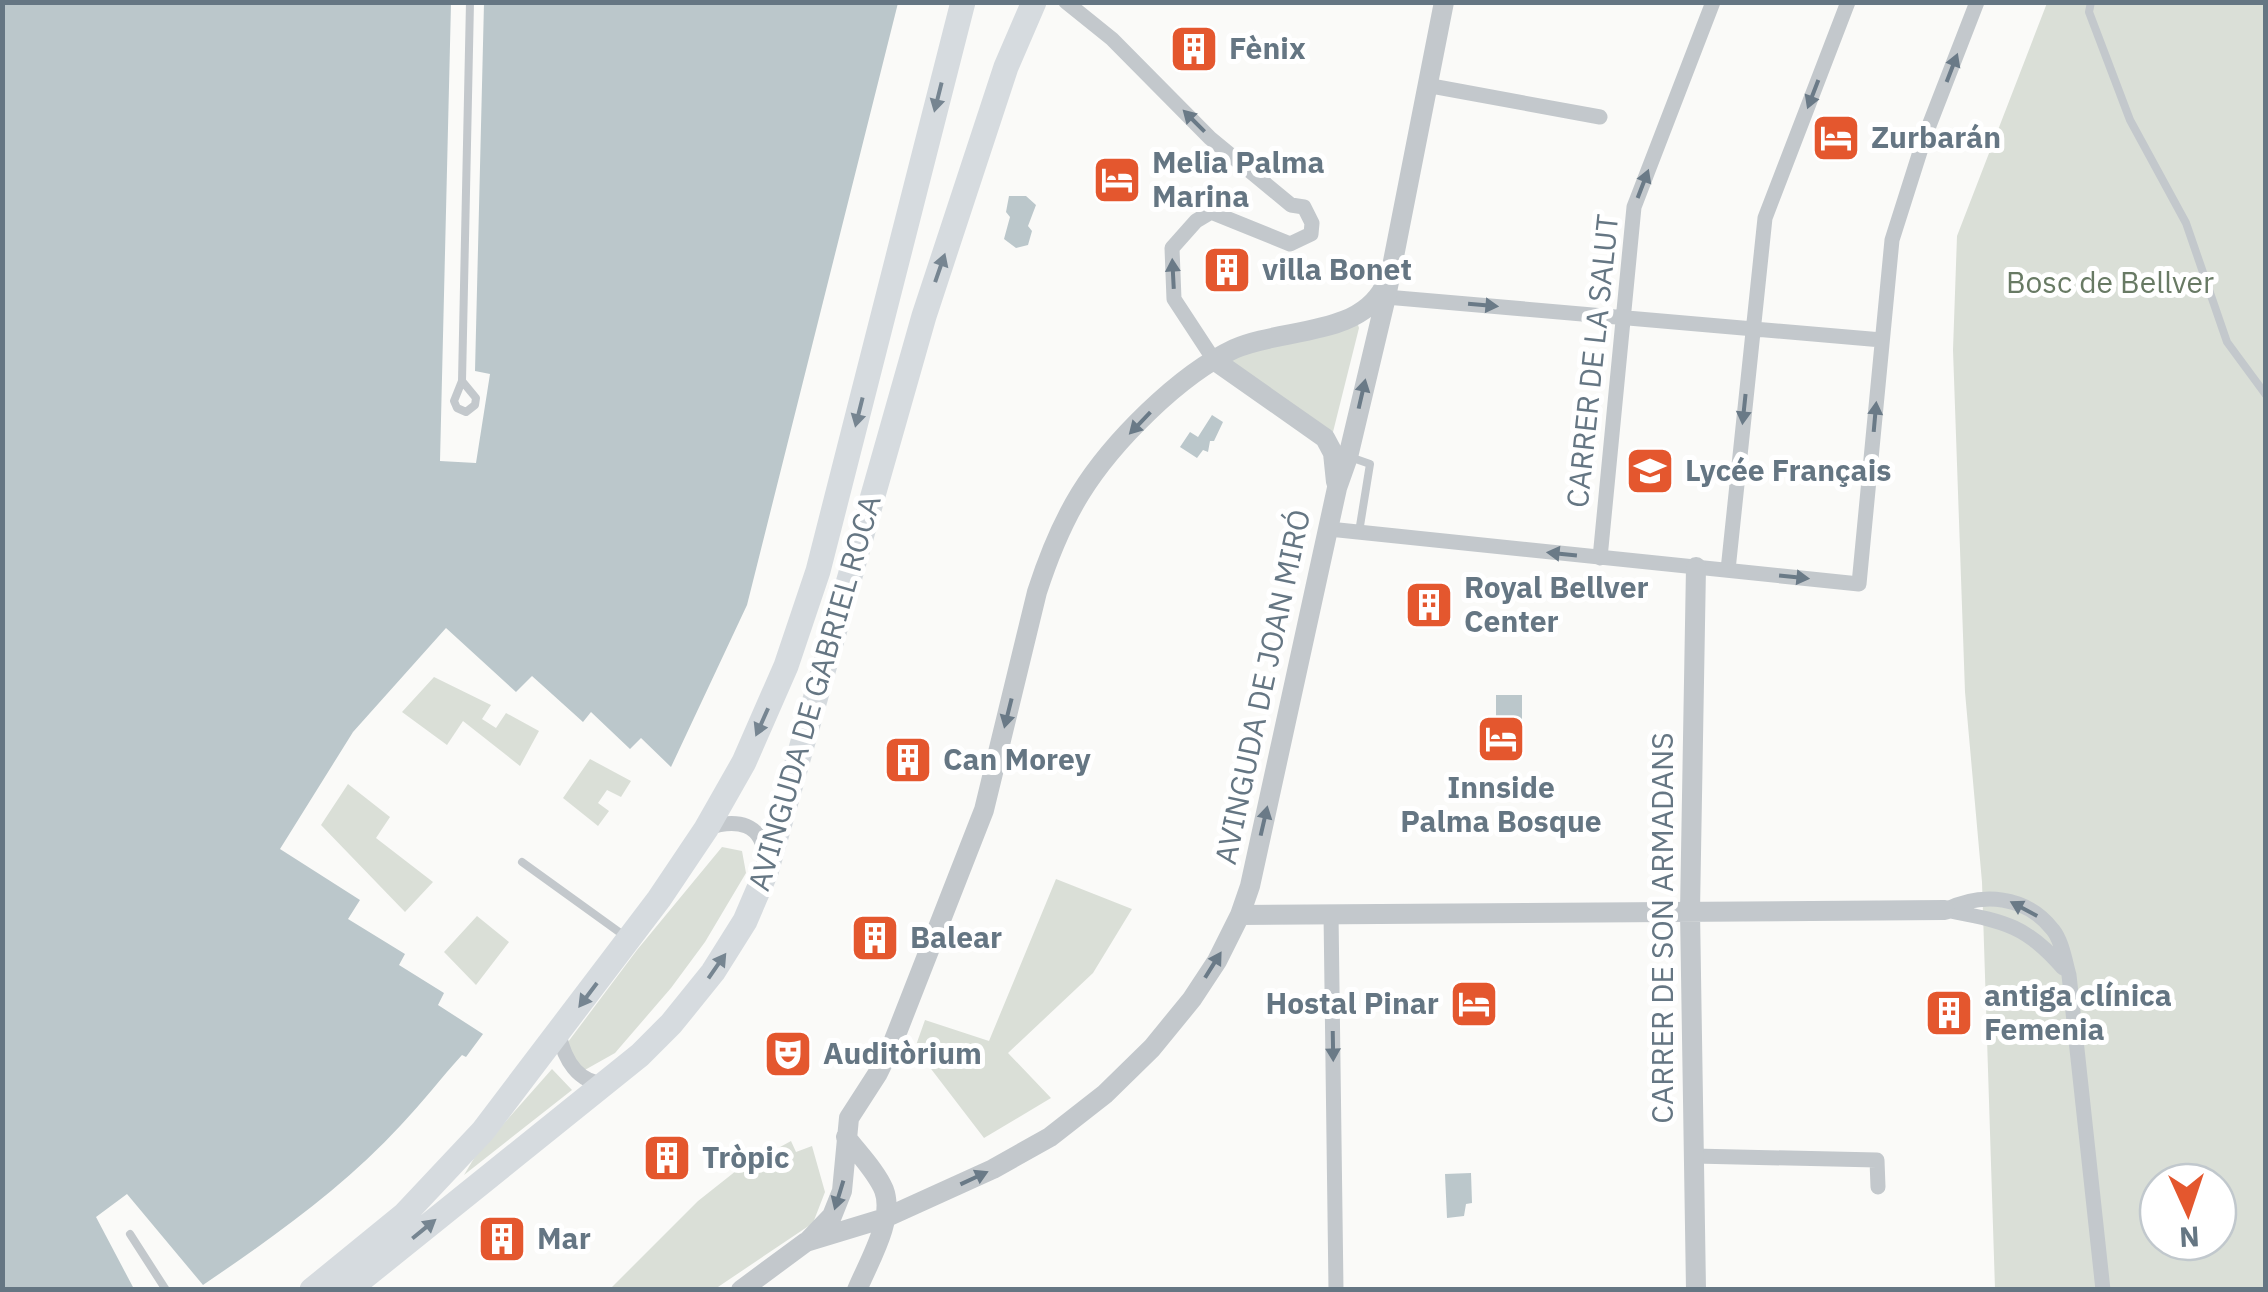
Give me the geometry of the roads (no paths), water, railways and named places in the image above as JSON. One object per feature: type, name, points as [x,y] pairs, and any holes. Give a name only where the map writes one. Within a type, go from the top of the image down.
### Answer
[{"type":"highway","points":[[1019,2],[1024,12],[1023,28]]},
{"type":"highway","name":"AVINGUDA DE GABRIEL ROCA","points":[[348,1290],[606,1084],[671,1024],[713,972],[745,921],[766,872],[911,360],[1006,67],[1034,2]]},
{"type":"highway","name":"AVINGUDA DE GABRIEL ROCA","points":[[312,1290],[390,1228],[448,1172],[559,1034],[706,829],[759,729],[806,608],[964,4]]},
{"type":"street","points":[[1066,2],[1112,39],[1210,138],[1291,204],[1304,207],[1312,223],[1312,234],[1290,244],[1211,212],[1196,220],[1172,248],[1174,299],[1214,360],[1325,438],[1333,453],[1336,488]]},
{"type":"street","name":"AVINGUDA DE JOAN MIRÓ","points":[[806,1242],[885,1218],[981,1175],[1050,1137],[1105,1094],[1172,1025],[1217,961],[1250,886],[1336,488],[1348,457],[1387,288],[1444,2]]},
{"type":"street","name":"CARRER DE LA SALUT","points":[[1600,558],[1634,207],[1713,2]]},
{"type":"street","points":[[1728,570],[1765,218],[1848,2]]},
{"type":"street","points":[[1329,528],[1859,584],[1892,240],[1925,136],[1977,2]]},
{"type":"street","points":[[1426,85],[1600,118]]},
{"type":"street","points":[[742,1290],[806,1242],[832,1216],[846,1167],[849,1118],[894,1040],[984,810],[1037,592],[1064,524],[1104,462],[1154,409],[1214,360],[1238,347],[1356,318],[1387,288],[1625,317],[1882,340]]},
{"type":"street","name":"CARRER DE SON ARMADANS","points":[[1696,567],[1690,911],[1696,1290]]},
{"type":"street","points":[[706,829],[722,824],[750,825],[764,846],[766,872]]},
{"type":"street","points":[[1945,910],[1962,902],[2004,898],[2032,910],[2056,932],[2069,975],[2103,1290]]},
{"type":"street","points":[[1240,915],[1945,910],[2021,929],[2045,946],[2069,975]]},
{"type":"street","points":[[1331,913],[1336,1290]]},
{"type":"street","points":[[559,1034],[564,1057],[586,1080],[606,1084]]},
{"type":"street","points":[[846,1137],[883,1188],[885,1218],[857,1290]]},
{"type":"street","points":[[1694,1156],[1877,1160],[1878,1187]]},
{"type":"lane","points":[[462,381],[470,2]]},
{"type":"lane","points":[[2092,2],[2089,12],[2130,120],[2186,223],[2227,342],[2266,395]]},
{"type":"lane","points":[[1348,457],[1370,464],[1359,532]]},
{"type":"lane","points":[[522,862],[575,904],[630,939]]},
{"type":"lane","points":[[130,1234],[166,1290]]},
{"type":"place","name":"Fènix","points":[[1194,49]]},
{"type":"place","name":"Zurbarán","points":[[1836,138]]},
{"type":"place","name":"Melia Palma Marina","points":[[1117,180]]},
{"type":"place","name":"villa Bonet","points":[[1227,270]]},
{"type":"place","name":"Lycée Français","points":[[1650,471]]},
{"type":"place","name":"Royal Bellver Center","points":[[1429,605]]},
{"type":"place","name":"Innside Palma Bosque","points":[[1501,739]]},
{"type":"place","name":"Can Morey","points":[[908,760]]},
{"type":"place","name":"Balear","points":[[875,938]]},
{"type":"place","name":"Hostal Pinar","points":[[1474,1004]]},
{"type":"place","name":"antiga clínica Femenia","points":[[1949,1013]]},
{"type":"place","name":"Auditòrium","points":[[788,1054]]},
{"type":"place","name":"Tròpic","points":[[667,1158]]},
{"type":"place","name":"Mar","points":[[502,1239]]},
{"type":"park label","name":"Bosc de Bellver","points":[[2110,283]]}]
